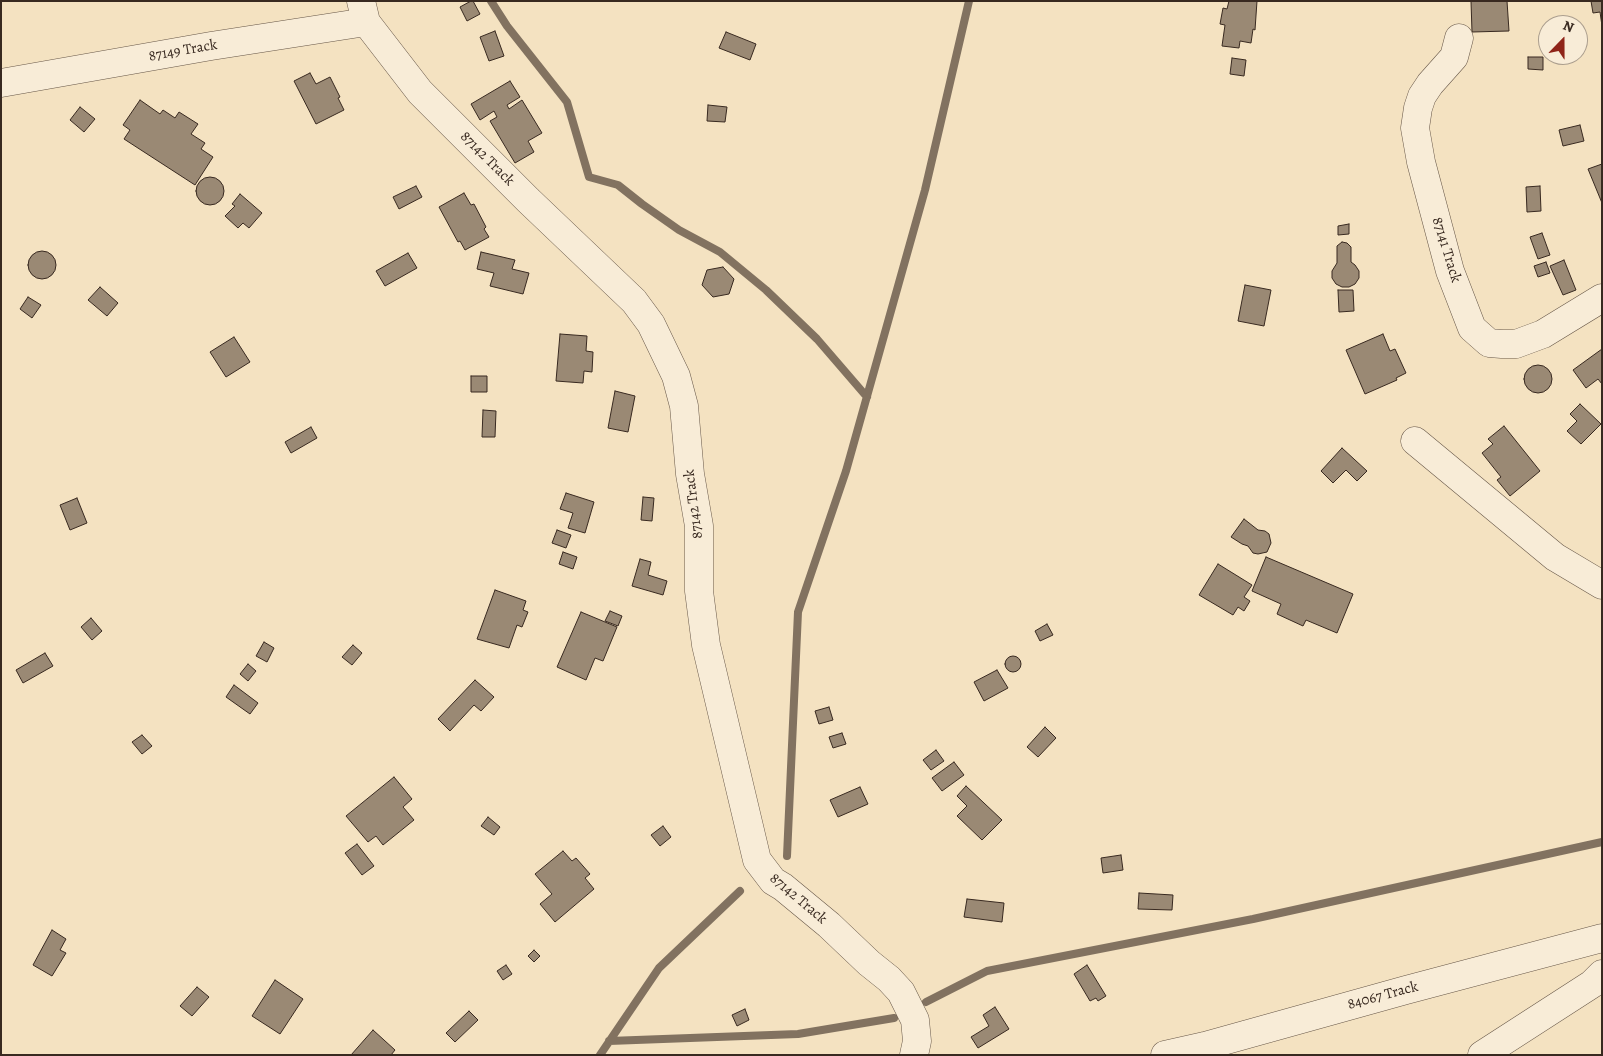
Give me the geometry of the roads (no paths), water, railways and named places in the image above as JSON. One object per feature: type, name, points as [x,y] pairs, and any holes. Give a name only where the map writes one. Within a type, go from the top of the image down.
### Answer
[{"type":"street","name":"87149 Track","points":[[1,83],[211,46],[363,12]]},
{"type":"street","name":"87142 Track","points":[[363,12],[420,92],[528,200],[634,301],[651,324],[676,376],[684,406],[690,474],[699,526],[699,591],[706,645],[738,787],[757,860],[773,881],[784,887],[829,925],[901,992],[915,1020],[917,1041],[914,1055]]},
{"type":"street","name":"87141 Track","points":[[1459,38],[1454,56],[1422,96],[1415,128],[1421,162],[1450,271],[1472,328],[1489,343],[1516,344],[1543,334],[1602,298]]},
{"type":"street","points":[[1415,441],[1555,557],[1602,585]]},
{"type":"street","name":"84067 Track","points":[[1165,1055],[1205,1046],[1602,938]]},
{"type":"street","points":[[1482,1055],[1592,984],[1602,974]]},
{"type":"waterway","points":[[491,1],[507,26],[567,102],[589,177],[618,185],[679,230],[720,252],[766,290],[817,339],[867,397]]},
{"type":"waterway","points":[[787,856],[798,612],[846,471],[925,190],[969,1]]},
{"type":"waterway","points":[[926,1002],[987,971],[1253,919],[1602,842]]},
{"type":"waterway","points":[[600,1055],[659,968],[740,891]]},
{"type":"waterway","points":[[609,1041],[798,1034],[894,1018]]}]
